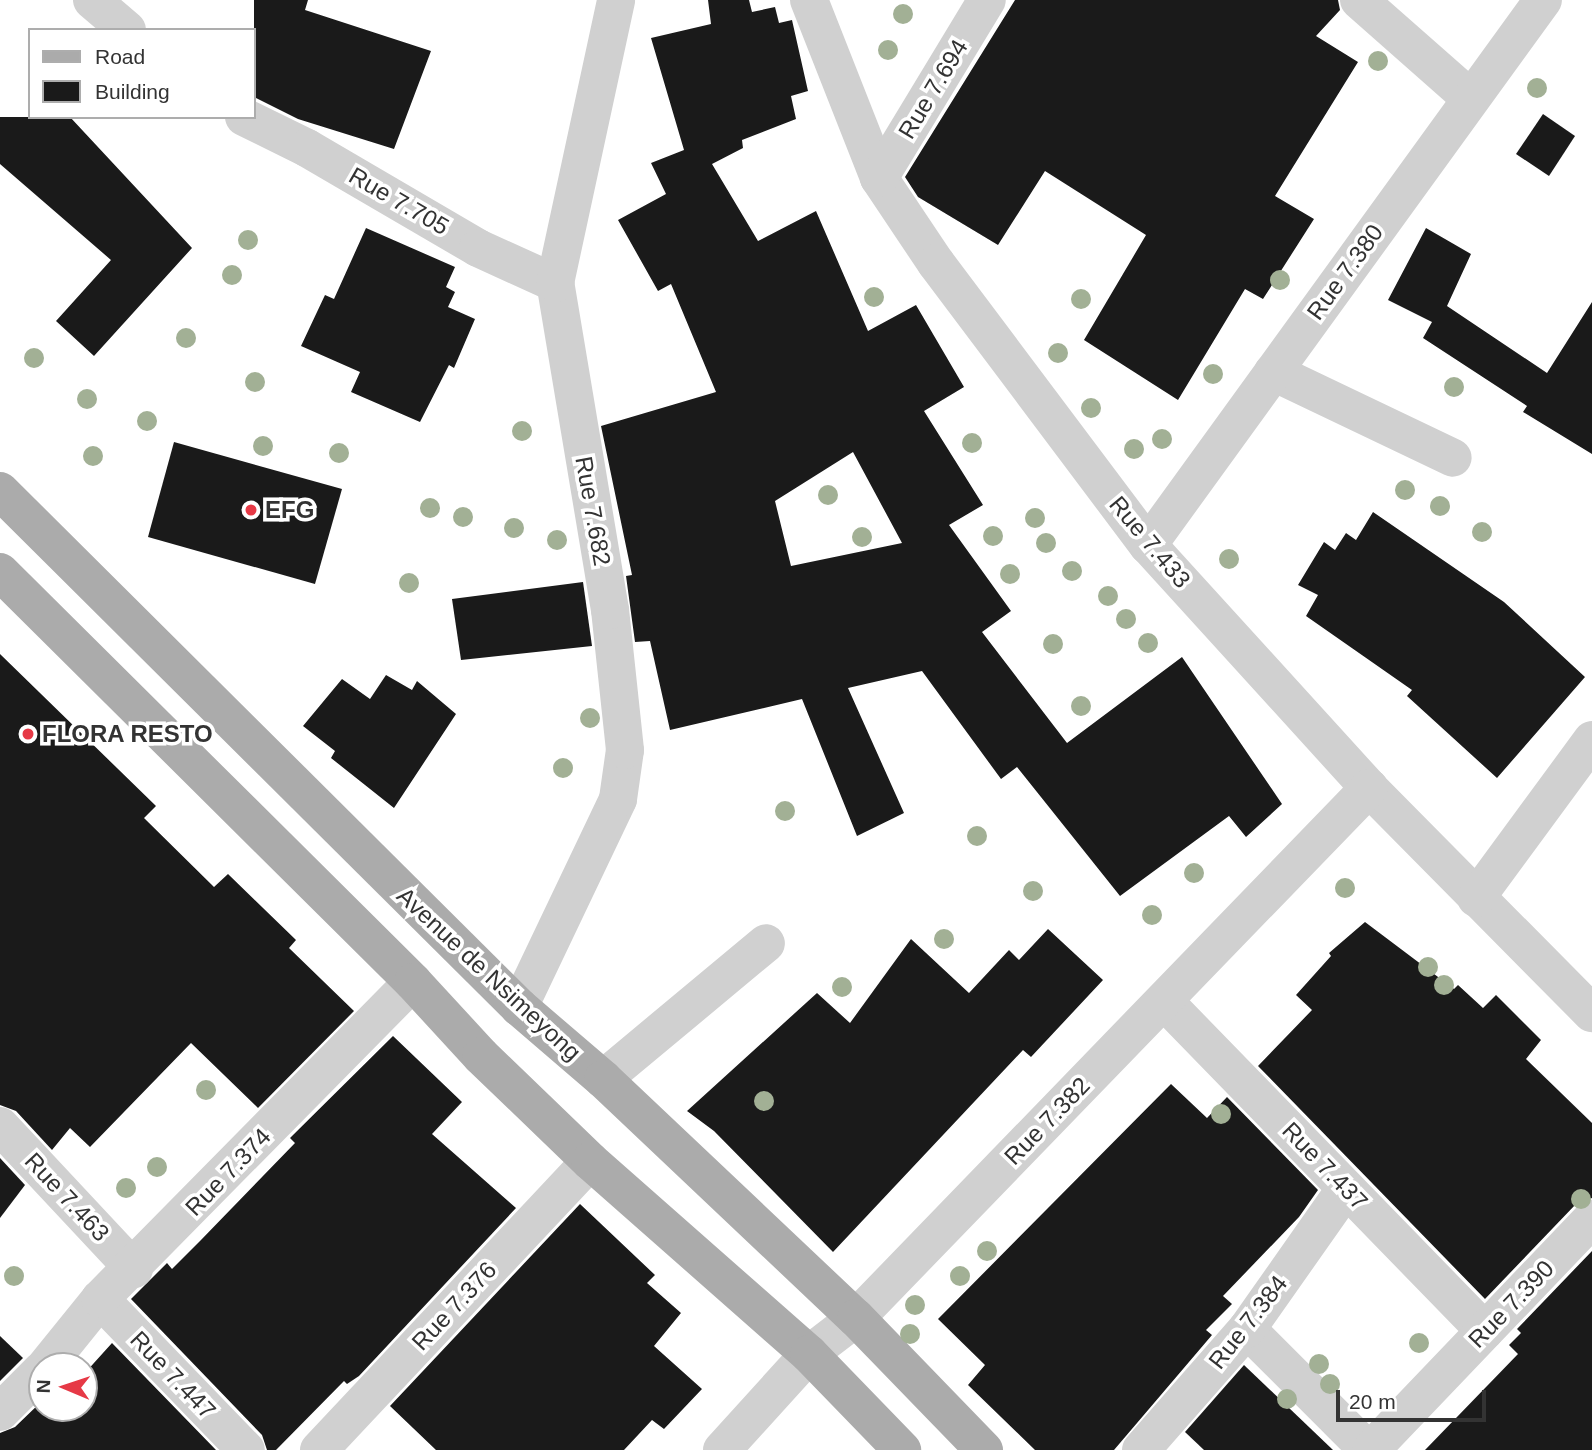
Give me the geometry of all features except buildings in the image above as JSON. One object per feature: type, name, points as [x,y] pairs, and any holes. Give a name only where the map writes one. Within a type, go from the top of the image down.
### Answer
[{"type":"main road","name":"Avenue de Nsimeyong","points":[[0,491],[519,1007],[603,1079],[856,1318],[985,1450]]},
{"type":"main road","points":[[0,572],[413,982],[481,1056],[590,1161],[809,1354],[902,1450]]},
{"type":"street","points":[[92,0],[125,28]]},
{"type":"street","name":"Rue 7.682","points":[[519,1007],[618,799],[625,750],[610,610],[555,283],[616,0]]},
{"type":"street","name":"Rue 7.433","points":[[809,0],[878,178],[936,263],[1148,545],[1370,788],[1592,1013]]},
{"type":"street","name":"Rue 7.694","points":[[878,178],[986,0]]},
{"type":"street","points":[[1359,0],[1470,99]]},
{"type":"street","name":"Rue 7.380","points":[[1148,545],[1543,0]]},
{"type":"street","name":"Rue 7.705","points":[[248,119],[307,148],[478,248],[555,283]]},
{"type":"street","points":[[1273,372],[1452,458]]},
{"type":"street","points":[[1476,898],[1592,740]]},
{"type":"street","name":"Rue 7.382","points":[[722,1450],[809,1354],[856,1318],[1370,788]]},
{"type":"street","points":[[603,1079],[766,943]]},
{"type":"street","name":"Rue 7.374","points":[[57,1352],[100,1299],[134,1269],[413,982]]},
{"type":"street","name":"Rue 7.437","points":[[1164,1001],[1485,1331]]},
{"type":"street","name":"Rue 7.463","points":[[0,1126],[134,1269]]},
{"type":"street","name":"Rue 7.376","points":[[319,1450],[590,1161]]},
{"type":"street","name":"Rue 7.384","points":[[1141,1450],[1247,1329],[1346,1188]]},
{"type":"street","name":"Rue 7.390","points":[[1370,1450],[1592,1219]]},
{"type":"street","name":"Rue 7.447","points":[[100,1299],[246,1450]]},
{"type":"street","points":[[1247,1329],[1370,1450]]},
{"type":"street","points":[[0,1412],[28,1384]]},
{"type":"place","name":"EFG","points":[[251,510]]},
{"type":"place","name":"FLORA RESTO","points":[[28,734]]}]
